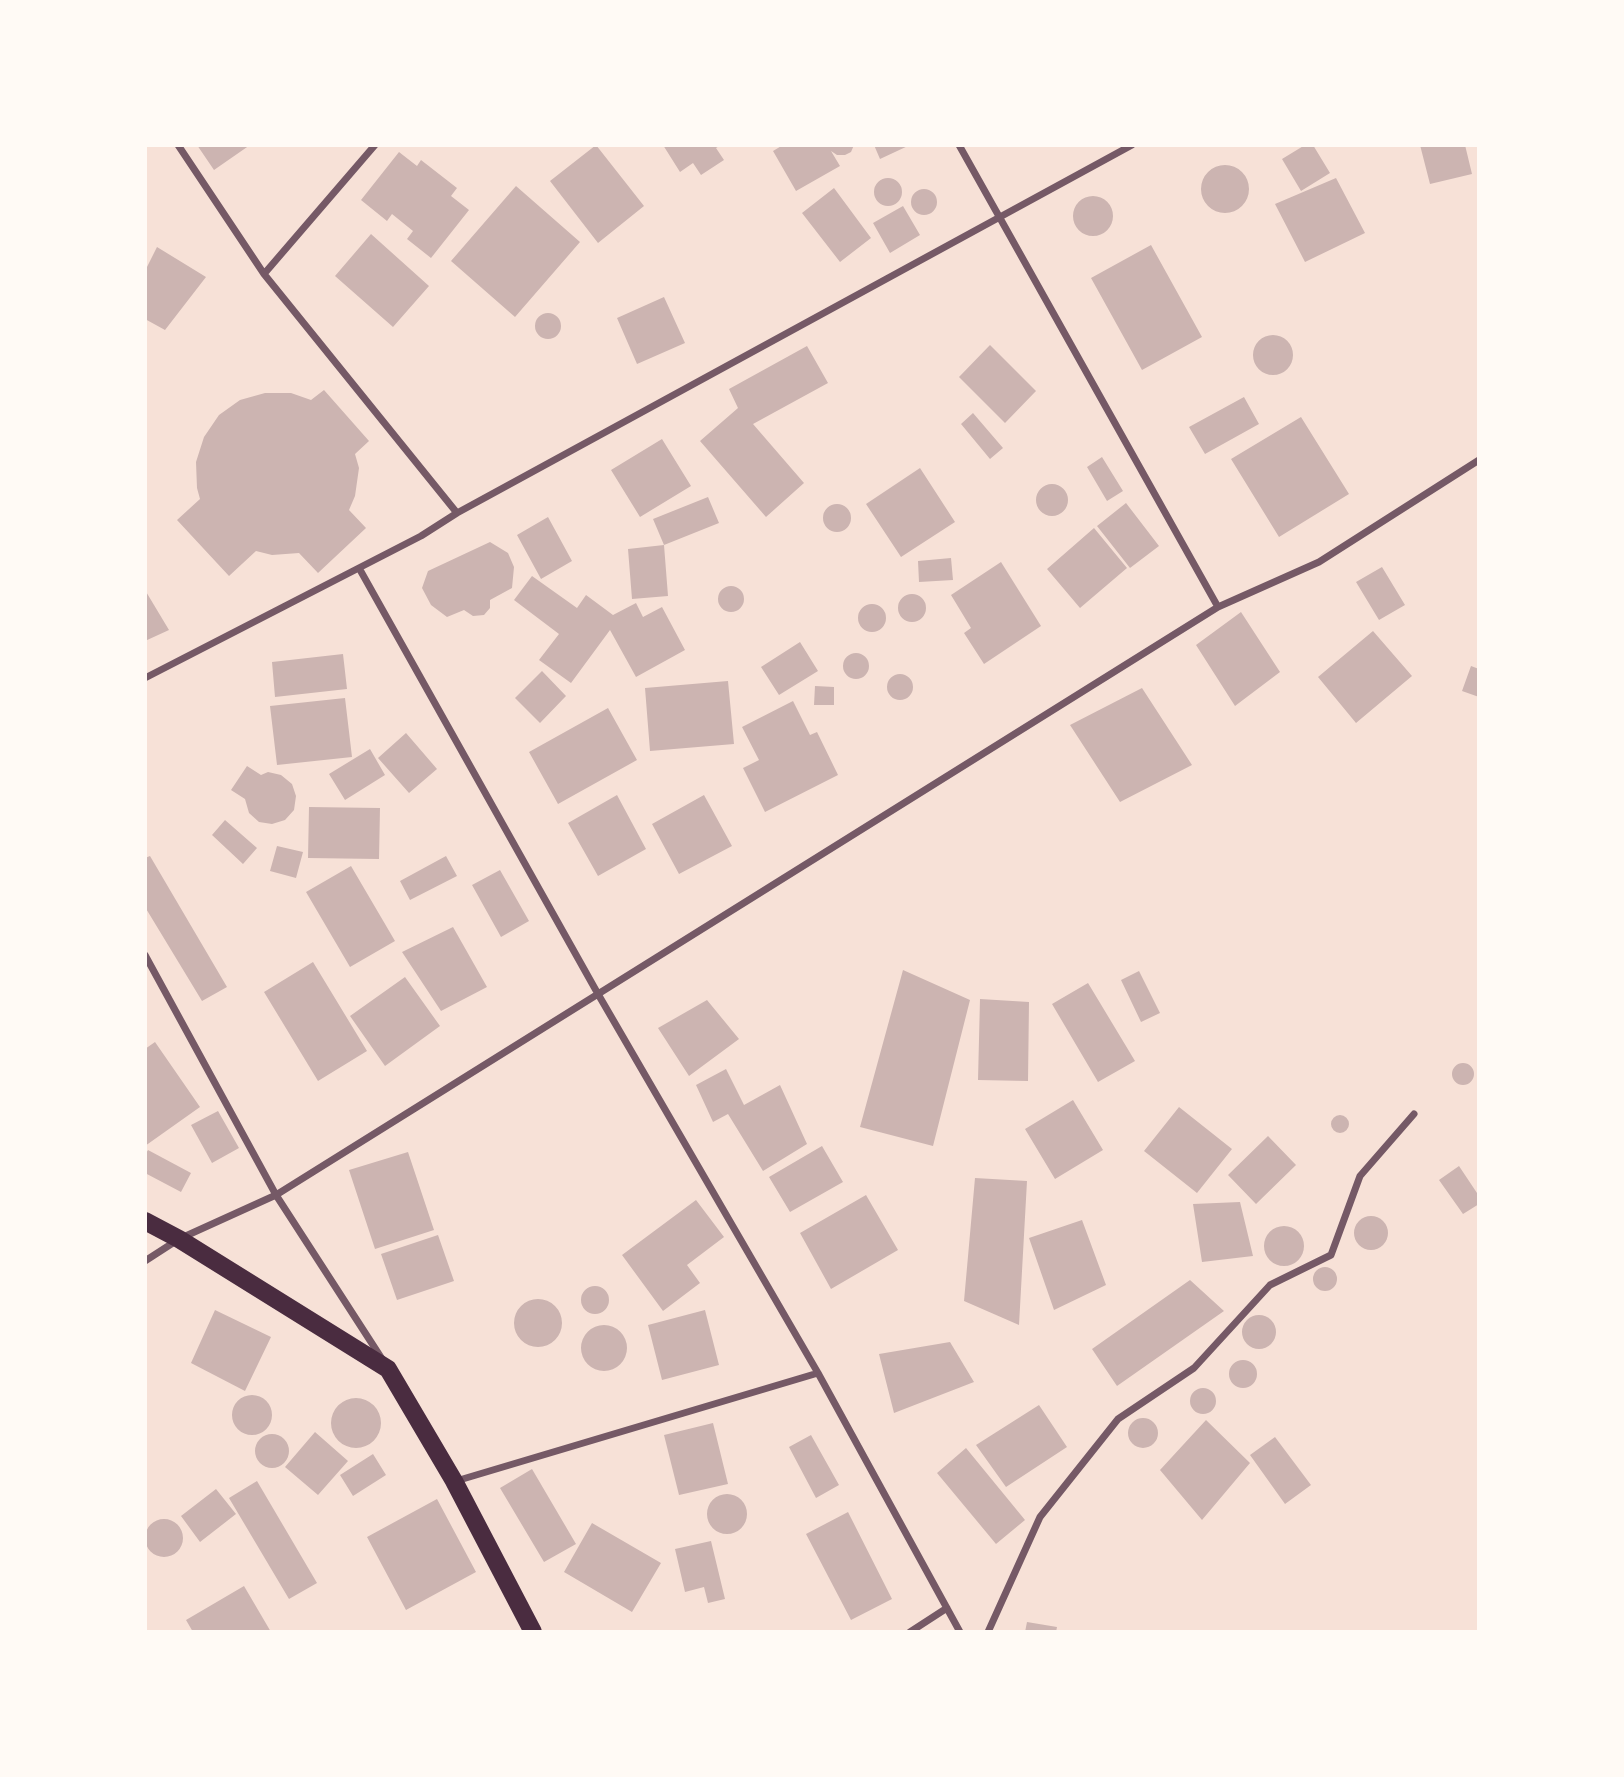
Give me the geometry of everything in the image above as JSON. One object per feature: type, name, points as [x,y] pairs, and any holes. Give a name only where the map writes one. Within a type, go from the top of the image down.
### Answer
[{"type":"main road","points":[[145,1221],[179,1239],[388,1369],[454,1481],[533,1632]]},
{"type":"street","points":[[178,145],[264,274],[457,513]]},
{"type":"street","points":[[264,274],[375,145]]},
{"type":"street","points":[[959,145],[1218,607]]},
{"type":"street","points":[[145,678],[421,536],[457,513],[1132,145]]},
{"type":"street","points":[[145,1261],[179,1239],[276,1195],[1218,607],[1319,562],[1479,460]]},
{"type":"street","points":[[359,568],[598,994],[818,1373],[960,1632]]},
{"type":"street","points":[[145,955],[276,1195],[388,1369]]},
{"type":"street","points":[[988,1632],[1040,1517],[1118,1419],[1194,1368],[1270,1285],[1331,1255],[1360,1176],[1415,1114]]},
{"type":"street","points":[[454,1481],[818,1373]]},
{"type":"street","points":[[910,1632],[947,1608]]},
{"type":"building","points":[[197,145],[250,145],[214,170]]},
{"type":"building","points":[[596,145],[644,206],[598,243],[550,181]]},
{"type":"building","points":[[663,145],[721,145],[716,148],[724,160],[701,175],[693,163],[680,172]]},
{"type":"building","points":[[783,145],[854,145],[851,152],[845,155],[837,155],[831,151],[840,166],[796,191],[773,151]]},
{"type":"building","points":[[874,145],[910,145],[880,159]]},
{"type":"building","points":[[1305,145],[1313,145],[1330,173],[1301,191],[1282,159]]},
{"type":"building","points":[[1420,145],[1465,145],[1472,174],[1430,184]]},
{"type":"building","points":[[399,152],[417,166],[421,160],[457,188],[451,196],[469,210],[431,258],[407,239],[413,231],[392,214],[387,221],[361,200]]},
{"type":"building","points":[[1225,165],[1242,172],[1249,189],[1242,206],[1225,213],[1208,206],[1201,189],[1208,172]]},
{"type":"building","points":[[888,178],[898,182],[902,192],[898,202],[888,206],[878,202],[874,192],[878,182]]},
{"type":"building","points":[[1336,178],[1365,233],[1305,262],[1275,204]]},
{"type":"building","points":[[516,186],[580,242],[515,317],[451,261]]},
{"type":"building","points":[[834,188],[871,238],[840,262],[802,213]]},
{"type":"building","points":[[924,189],[934,192],[937,202],[934,212],[924,215],[914,212],[911,202],[914,192]]},
{"type":"building","points":[[1093,196],[1101,197],[1107,202],[1112,208],[1112,224],[1107,230],[1101,235],[1093,236],[1085,235],[1079,230],[1074,224],[1073,216],[1074,208],[1079,202],[1085,197]]},
{"type":"building","points":[[903,206],[920,235],[890,253],[873,223]]},
{"type":"building","points":[[371,234],[429,286],[393,327],[335,276]]},
{"type":"building","points":[[1151,245],[1202,337],[1142,370],[1091,278]]},
{"type":"building","points":[[157,247],[206,277],[165,330],[145,319],[145,271]]},
{"type":"building","points":[[664,297],[685,343],[637,364],[617,318]]},
{"type":"building","points":[[548,313],[558,316],[561,326],[558,336],[548,339],[538,336],[535,326],[538,316]]},
{"type":"building","points":[[1273,335],[1281,336],[1287,341],[1292,347],[1292,363],[1287,369],[1281,374],[1273,375],[1265,374],[1259,369],[1254,363],[1253,355],[1254,347],[1259,341],[1265,336]]},
{"type":"building","points":[[990,345],[1036,391],[1005,423],[959,377]]},
{"type":"building","points":[[807,346],[828,383],[753,424],[804,483],[766,517],[700,441],[738,408],[729,389]]},
{"type":"building","points":[[324,390],[369,441],[355,454],[359,468],[355,496],[349,510],[366,528],[318,573],[299,553],[272,555],[256,551],[229,576],[177,520],[200,499],[196,462],[204,437],[219,415],[240,400],[265,393],[291,393],[311,400]]},
{"type":"building","points":[[1244,397],[1259,424],[1205,454],[1189,427]]},
{"type":"building","points":[[973,413],[1003,448],[990,459],[961,424]]},
{"type":"building","points":[[1301,417],[1349,494],[1279,537],[1231,459]]},
{"type":"building","points":[[662,439],[691,486],[640,517],[611,470]]},
{"type":"building","points":[[1102,457],[1123,491],[1107,501],[1087,467]]},
{"type":"building","points":[[920,468],[955,522],[901,557],[866,504]]},
{"type":"building","points":[[1052,484],[1064,488],[1068,500],[1064,512],[1052,516],[1040,512],[1036,500],[1040,488]]},
{"type":"building","points":[[708,497],[719,523],[664,545],[653,519]]},
{"type":"building","points":[[1126,503],[1159,546],[1130,568],[1097,526]]},
{"type":"building","points":[[837,504],[847,508],[851,518],[847,528],[837,532],[827,528],[823,518],[827,508]]},
{"type":"building","points":[[548,517],[572,561],[541,579],[517,535]]},
{"type":"building","points":[[1094,528],[1127,568],[1080,608],[1047,569]]},
{"type":"building","points":[[490,542],[508,553],[514,567],[512,588],[490,600],[490,608],[484,615],[473,616],[464,610],[447,617],[431,605],[422,588],[428,571]]},
{"type":"building","points":[[664,545],[668,596],[632,599],[628,549]]},
{"type":"building","points":[[951,558],[953,580],[919,582],[918,561]]},
{"type":"building","points":[[1001,562],[1041,626],[984,664],[964,633],[971,628],[951,595]]},
{"type":"building","points":[[1382,567],[1405,605],[1379,620],[1356,582]]},
{"type":"building","points":[[532,576],[577,608],[586,595],[613,615],[636,603],[643,617],[662,607],[685,650],[636,677],[610,630],[571,683],[539,660],[559,634],[514,600]]},
{"type":"building","points":[[731,586],[741,589],[744,599],[741,609],[731,612],[721,609],[718,599],[721,589]]},
{"type":"building","points":[[145,590],[169,630],[145,641]]},
{"type":"building","points":[[912,594],[922,598],[926,608],[922,618],[912,622],[902,618],[898,608],[902,598]]},
{"type":"building","points":[[872,604],[882,608],[886,618],[882,628],[872,632],[862,628],[858,618],[862,608]]},
{"type":"building","points":[[1241,612],[1280,672],[1235,706],[1196,645]]},
{"type":"building","points":[[1373,631],[1412,676],[1356,723],[1318,677]]},
{"type":"building","points":[[800,642],[818,671],[779,695],[761,667]]},
{"type":"building","points":[[856,653],[866,656],[869,666],[866,676],[856,679],[846,676],[843,666],[846,656]]},
{"type":"building","points":[[343,654],[347,689],[275,697],[272,662]]},
{"type":"building","points":[[1471,666],[1479,669],[1479,697],[1462,691]]},
{"type":"building","points":[[542,671],[566,696],[540,723],[515,698]]},
{"type":"building","points":[[900,674],[910,677],[913,687],[910,697],[900,700],[890,697],[887,687],[890,677]]},
{"type":"building","points":[[728,681],[734,744],[650,751],[645,688]]},
{"type":"building","points":[[815,686],[834,687],[834,705],[814,705]]},
{"type":"building","points":[[1142,688],[1192,765],[1120,802],[1070,725]]},
{"type":"building","points":[[345,698],[352,757],[277,765],[270,706]]},
{"type":"building","points":[[793,701],[810,735],[817,732],[838,775],[765,812],[743,768],[759,760],[742,727]]},
{"type":"building","points":[[608,708],[637,760],[558,804],[529,752]]},
{"type":"building","points":[[406,733],[437,769],[409,793],[378,758]]},
{"type":"building","points":[[370,749],[385,775],[345,800],[329,774]]},
{"type":"building","points":[[247,766],[261,775],[268,772],[281,775],[292,784],[296,796],[294,810],[285,820],[272,824],[259,822],[249,813],[245,799],[231,790]]},
{"type":"building","points":[[617,795],[646,849],[598,876],[568,823]]},
{"type":"building","points":[[704,795],[732,846],[679,874],[652,824]]},
{"type":"building","points":[[309,807],[380,808],[379,859],[308,858]]},
{"type":"building","points":[[225,820],[257,848],[243,864],[212,835]]},
{"type":"building","points":[[277,846],[303,852],[296,878],[270,871]]},
{"type":"building","points":[[150,856],[227,987],[202,1001],[145,907],[145,858]]},
{"type":"building","points":[[446,856],[457,876],[410,900],[400,881]]},
{"type":"building","points":[[351,866],[395,941],[350,967],[306,892]]},
{"type":"building","points":[[500,870],[529,921],[501,937],[472,885]]},
{"type":"building","points":[[453,927],[487,987],[441,1011],[402,952]]},
{"type":"building","points":[[313,962],[367,1051],[318,1081],[264,992]]},
{"type":"building","points":[[903,970],[970,1000],[933,1146],[860,1127]]},
{"type":"building","points":[[1139,971],[1160,1013],[1141,1022],[1121,980]]},
{"type":"building","points":[[405,977],[440,1026],[385,1066],[350,1016]]},
{"type":"building","points":[[1088,983],[1135,1061],[1098,1082],[1052,1004]]},
{"type":"building","points":[[980,999],[1029,1002],[1028,1081],[978,1080]]},
{"type":"building","points":[[707,1000],[739,1039],[689,1076],[658,1028]]},
{"type":"building","points":[[155,1042],[200,1107],[145,1146],[145,1049]]},
{"type":"building","points":[[1463,1063],[1471,1066],[1474,1074],[1471,1082],[1463,1085],[1455,1082],[1452,1074],[1455,1066]]},
{"type":"building","points":[[726,1069],[744,1105],[780,1085],[807,1144],[763,1171],[728,1114],[713,1122],[696,1085]]},
{"type":"building","points":[[1073,1100],[1103,1150],[1055,1179],[1025,1129]]},
{"type":"building","points":[[1179,1107],[1232,1149],[1197,1193],[1144,1151]]},
{"type":"building","points":[[218,1111],[239,1148],[212,1163],[191,1125]]},
{"type":"building","points":[[1340,1115],[1348,1120],[1349,1124],[1344,1132],[1340,1133],[1332,1128],[1331,1124],[1336,1116]]},
{"type":"building","points":[[1268,1136],[1296,1165],[1256,1204],[1228,1175]]},
{"type":"building","points":[[822,1146],[843,1182],[790,1212],[769,1177]]},
{"type":"building","points":[[148,1150],[191,1173],[181,1192],[145,1173],[145,1155]]},
{"type":"building","points":[[408,1152],[434,1230],[375,1249],[349,1170]]},
{"type":"building","points":[[1459,1166],[1479,1196],[1479,1204],[1463,1214],[1439,1180]]},
{"type":"building","points":[[975,1178],[1027,1181],[1019,1325],[964,1301]]},
{"type":"building","points":[[866,1195],[898,1250],[831,1289],[800,1233]]},
{"type":"building","points":[[696,1200],[724,1237],[687,1265],[700,1283],[663,1311],[622,1255]]},
{"type":"building","points":[[1240,1202],[1253,1256],[1202,1262],[1193,1204]]},
{"type":"building","points":[[1371,1216],[1383,1221],[1388,1233],[1383,1245],[1371,1250],[1359,1245],[1354,1233],[1359,1221]]},
{"type":"building","points":[[1082,1220],[1106,1285],[1054,1310],[1029,1238]]},
{"type":"building","points":[[1284,1226],[1292,1227],[1298,1232],[1303,1238],[1303,1254],[1298,1260],[1292,1265],[1284,1266],[1276,1265],[1270,1260],[1265,1254],[1264,1246],[1265,1238],[1270,1232],[1276,1227]]},
{"type":"building","points":[[438,1235],[454,1281],[397,1300],[381,1254]]},
{"type":"building","points":[[1325,1267],[1336,1274],[1337,1279],[1330,1290],[1325,1291],[1314,1284],[1313,1279],[1320,1268]]},
{"type":"building","points":[[1190,1280],[1224,1311],[1117,1386],[1092,1349]]},
{"type":"building","points":[[595,1286],[605,1290],[609,1300],[605,1310],[595,1314],[585,1310],[581,1300],[585,1290]]},
{"type":"building","points":[[538,1299],[555,1306],[562,1323],[555,1340],[538,1347],[521,1340],[514,1323],[521,1306]]},
{"type":"building","points":[[215,1310],[271,1337],[245,1391],[191,1363]]},
{"type":"building","points":[[705,1310],[719,1365],[662,1380],[648,1325]]},
{"type":"building","points":[[1259,1315],[1271,1320],[1276,1332],[1271,1344],[1259,1349],[1247,1344],[1242,1332],[1247,1320]]},
{"type":"building","points":[[604,1325],[621,1331],[627,1348],[621,1365],[604,1371],[587,1365],[581,1348],[587,1331]]},
{"type":"building","points":[[950,1342],[974,1382],[894,1413],[879,1354]]},
{"type":"building","points":[[1243,1360],[1253,1364],[1257,1374],[1253,1384],[1243,1388],[1233,1384],[1229,1374],[1233,1364]]},
{"type":"building","points":[[1203,1388],[1212,1392],[1216,1401],[1212,1410],[1203,1414],[1194,1410],[1190,1401],[1194,1392]]},
{"type":"building","points":[[252,1395],[266,1401],[272,1415],[266,1429],[252,1435],[238,1429],[232,1415],[238,1401]]},
{"type":"building","points":[[356,1398],[374,1405],[381,1423],[374,1441],[356,1448],[338,1441],[331,1423],[338,1405]]},
{"type":"building","points":[[1039,1405],[1067,1447],[1006,1487],[976,1445]]},
{"type":"building","points":[[1143,1418],[1154,1422],[1158,1433],[1154,1444],[1143,1448],[1132,1444],[1128,1433],[1132,1422]]},
{"type":"building","points":[[1206,1420],[1250,1463],[1202,1520],[1160,1470]]},
{"type":"building","points":[[713,1423],[728,1484],[679,1495],[664,1435]]},
{"type":"building","points":[[315,1432],[348,1461],[318,1495],[285,1467]]},
{"type":"building","points":[[272,1434],[284,1439],[289,1451],[284,1463],[272,1468],[260,1463],[255,1451],[260,1439]]},
{"type":"building","points":[[811,1435],[839,1485],[816,1498],[789,1447]]},
{"type":"building","points":[[1275,1437],[1311,1485],[1285,1504],[1250,1455]]},
{"type":"building","points":[[966,1448],[1025,1520],[996,1544],[937,1473]]},
{"type":"building","points":[[373,1454],[386,1475],[353,1496],[340,1475]]},
{"type":"building","points":[[532,1469],[576,1544],[544,1562],[500,1488]]},
{"type":"building","points":[[257,1481],[317,1583],[289,1599],[229,1498]]},
{"type":"building","points":[[216,1489],[236,1514],[200,1542],[181,1516]]},
{"type":"building","points":[[727,1494],[735,1495],[741,1500],[746,1506],[746,1522],[741,1528],[735,1533],[727,1534],[719,1533],[713,1528],[708,1522],[707,1514],[708,1506],[713,1500],[719,1495]]},
{"type":"building","points":[[437,1499],[476,1572],[406,1610],[367,1537]]},
{"type":"building","points":[[848,1512],[892,1599],[851,1620],[806,1534]]},
{"type":"building","points":[[164,1519],[177,1525],[183,1538],[177,1551],[164,1557],[151,1551],[145,1538],[151,1525]]},
{"type":"building","points":[[592,1523],[661,1563],[632,1612],[564,1572]]},
{"type":"building","points":[[711,1541],[725,1599],[708,1603],[704,1587],[685,1592],[675,1549]]},
{"type":"building","points":[[244,1586],[271,1632],[193,1632],[186,1620]]},
{"type":"building","points":[[1027,1622],[1057,1627],[1056,1632],[1025,1632]]}]
